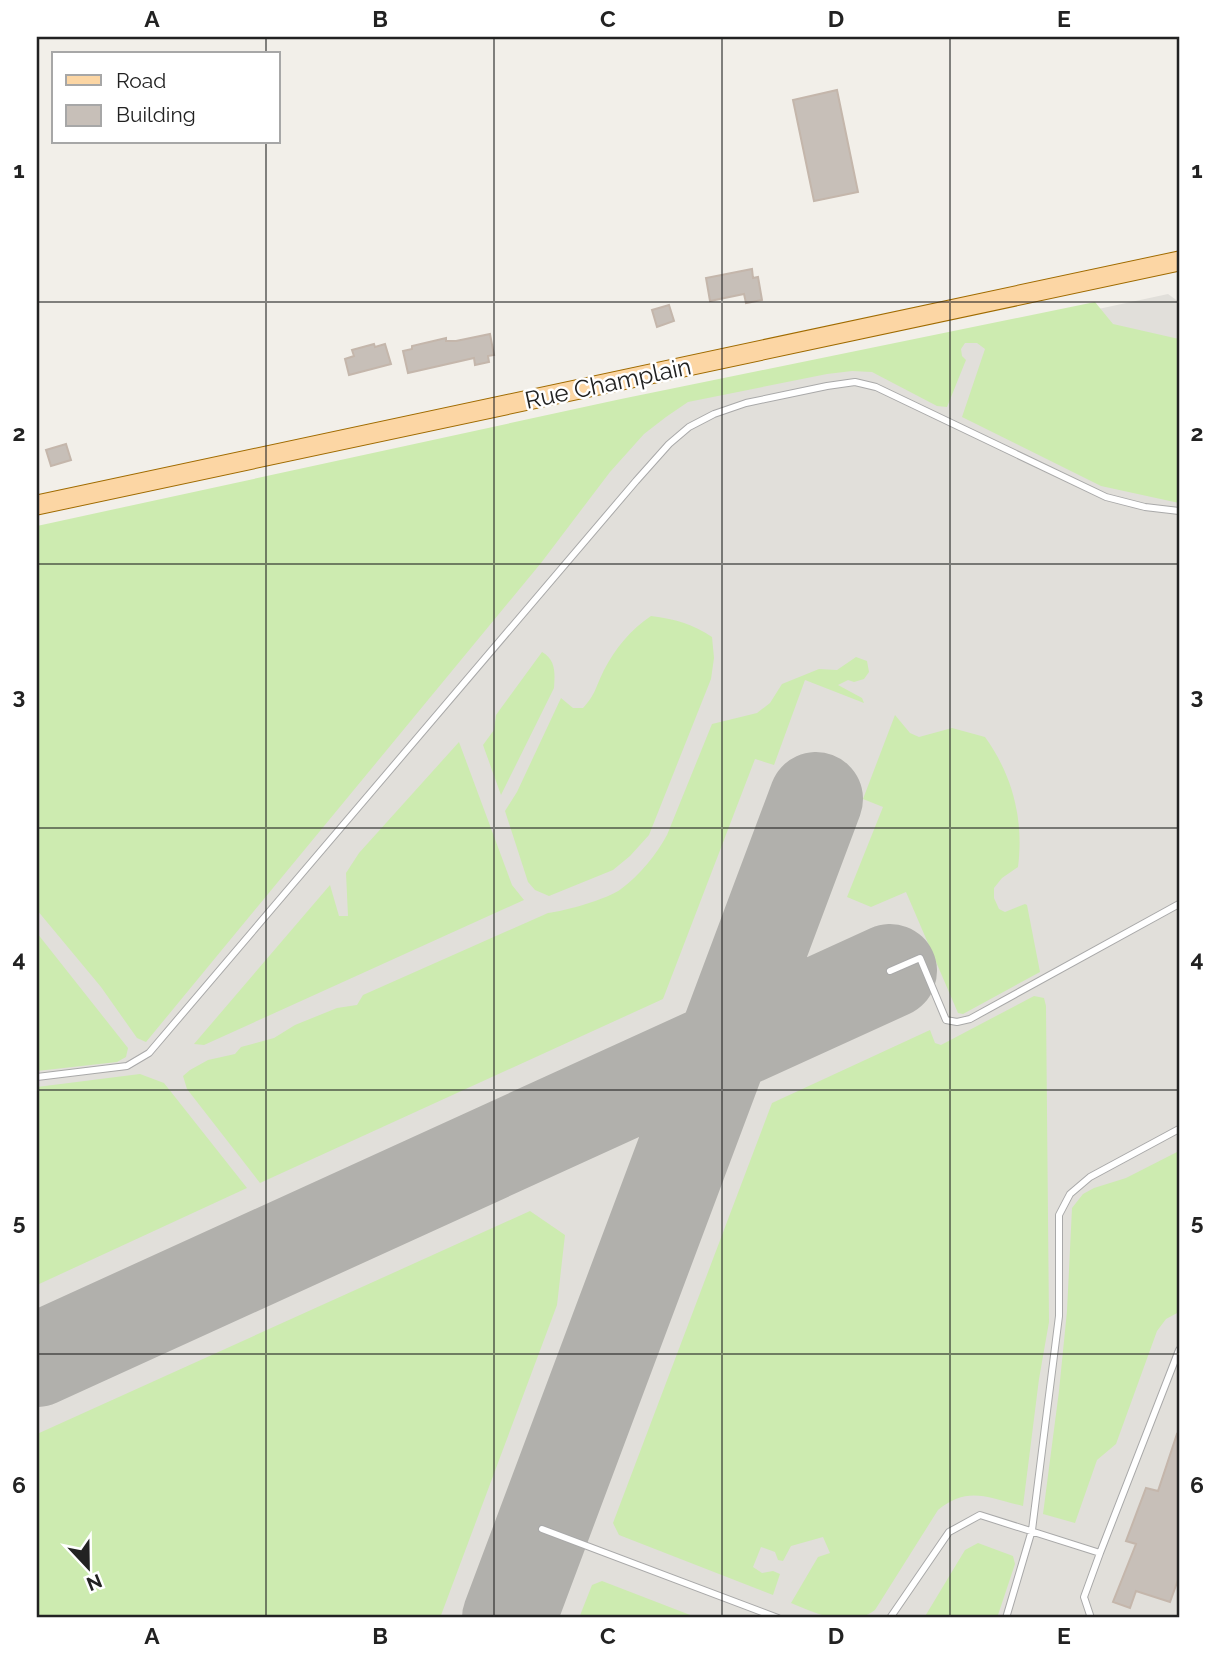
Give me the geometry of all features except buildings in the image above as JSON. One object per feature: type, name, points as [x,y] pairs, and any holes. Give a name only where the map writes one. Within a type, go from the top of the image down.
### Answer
[{"type":"main road","name":"Rue Champlain","points":[[37,505],[1179,261]]},
{"type":"lane","points":[[37,1077],[127,1066],[149,1053],[636,481],[669,444],[689,427],[714,414],[746,403],[855,382],[876,387],[1106,497],[1145,507],[1179,511]]},
{"type":"lane","points":[[890,971],[920,958],[946,1020],[957,1022],[970,1019],[1179,904]]},
{"type":"lane","points":[[1006,1618],[1032,1530],[1059,1316],[1059,1215],[1070,1194],[1090,1177],[1179,1129]]},
{"type":"lane","points":[[1091,1618],[1084,1597],[1179,1350]]},
{"type":"lane","points":[[890,1618],[949,1532],[980,1515],[1100,1553]]},
{"type":"lane","points":[[542,1529],[778,1618]]},
{"type":"shaded area","points":[[1168,294],[1179,302],[1179,1618],[37,1618],[37,652],[651,405]]},
{"type":"green space","points":[[1095,302],[1113,324],[1179,339],[1179,503],[1101,486],[962,417],[985,349],[977,343],[965,343],[961,349],[966,360],[947,407],[937,406],[872,372],[852,371],[688,402],[644,434],[610,472],[541,563],[146,1042],[137,1038],[101,987],[37,910],[37,526],[621,399]]},
{"type":"green space","points":[[651,616],[683,623],[712,637],[714,658],[711,679],[649,835],[613,870],[549,896],[535,890],[528,882],[505,811],[517,792],[561,698],[573,708],[583,708],[618,647]]},
{"type":"green space","points":[[542,652],[552,663],[554,688],[501,795],[483,745],[494,730],[496,715]]},
{"type":"green space","points":[[856,657],[867,661],[869,672],[864,679],[854,682],[848,680],[838,685],[862,698],[864,703],[805,680],[774,765],[755,759],[663,999],[260,1183],[187,1089],[183,1076],[208,1060],[235,1054],[241,1047],[274,1038],[295,1025],[337,1008],[357,1005],[363,995],[548,913],[586,904],[621,889],[647,864],[667,835],[712,724],[757,713],[770,703],[782,684],[819,669],[837,670]]},
{"type":"green space","points":[[895,715],[910,733],[919,737],[952,728],[985,737],[1003,767],[1018,815],[1018,867],[1002,878],[994,888],[994,898],[999,909],[1005,912],[1027,905],[1040,972],[963,1014],[958,1013],[906,892],[871,907],[847,897],[883,807],[863,799]]},
{"type":"green space","points":[[459,742],[512,885],[524,900],[204,1045],[194,1044],[330,885],[339,916],[348,916],[346,873],[359,853]]},
{"type":"green space","points":[[37,933],[128,1048],[126,1057],[117,1062],[37,1071]]},
{"type":"green space","points":[[1034,996],[1044,998],[1046,1006],[1049,1322],[1023,1506],[979,1496],[949,1502],[938,1510],[875,1610],[865,1616],[844,1619],[833,1618],[791,1603],[818,1557],[830,1553],[823,1537],[791,1546],[783,1561],[778,1560],[775,1552],[761,1547],[753,1567],[762,1573],[773,1571],[780,1574],[773,1595],[619,1535],[613,1523],[772,1103],[930,1030],[935,1043],[941,1045]]},
{"type":"green space","points":[[140,1074],[164,1083],[247,1188],[37,1285],[37,1087]]},
{"type":"green space","points":[[1179,1151],[1179,1312],[1166,1319],[1157,1331],[1116,1444],[1097,1460],[1075,1523],[1043,1514],[1067,1311],[1072,1208],[1083,1194],[1094,1188],[1126,1178]]},
{"type":"green space","points":[[530,1211],[565,1235],[557,1305],[440,1618],[37,1618],[37,1434]]},
{"type":"green space","points":[[978,1543],[1013,1556],[1015,1564],[997,1618],[924,1618],[965,1550]]},
{"type":"green space","points":[[602,1581],[698,1618],[579,1618],[592,1585]]},
{"type":"runway","points":[[509,1618],[816,799]]},
{"type":"runway","points":[[37,1360],[890,971]]}]
